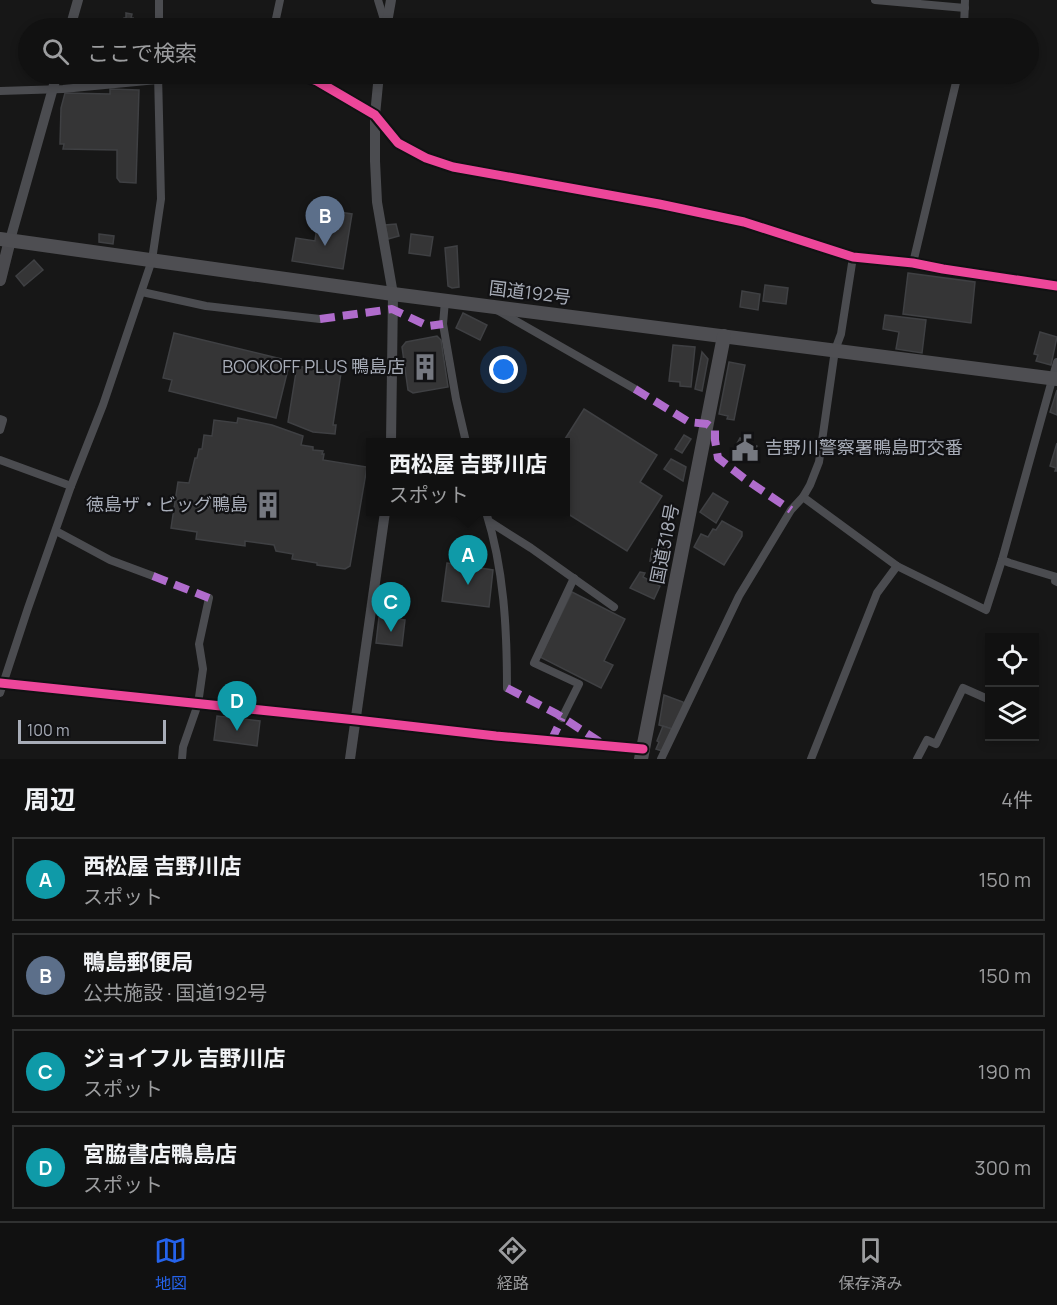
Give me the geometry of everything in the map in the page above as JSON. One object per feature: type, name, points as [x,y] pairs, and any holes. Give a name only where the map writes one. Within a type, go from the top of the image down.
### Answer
[{"type":"highway","name":"国道192号","points":[[5,240],[445,301],[1055,378]]},
{"type":"highway","name":"国道318号","points":[[642,754],[724,336]]},
{"type":"main road","points":[[0,280],[5,240]]},
{"type":"street","points":[[73,18],[78,0]]},
{"type":"street","points":[[159,0],[159,18]]},
{"type":"street","points":[[276,18],[280,0]]},
{"type":"street","points":[[378,0],[383,18]]},
{"type":"street","points":[[388,18],[391,0]]},
{"type":"street","points":[[875,0],[915,4],[965,4]]},
{"type":"street","points":[[5,240],[54,84]]},
{"type":"street","points":[[0,91],[96,84]]},
{"type":"street","points":[[158,84],[160,199],[152,260],[103,405],[71,486],[1,687],[356,720],[642,754]]},
{"type":"street","points":[[322,84],[375,115],[398,142],[426,158],[453,167],[659,204],[744,222],[853,257],[913,263],[1057,286]]},
{"type":"street","points":[[378,84],[375,115],[377,202],[393,294],[391,438]]},
{"type":"street","points":[[913,263],[956,84]]},
{"type":"street","points":[[661,759],[739,596],[791,510],[803,497],[819,462],[835,350],[841,334],[853,257]]},
{"type":"street","points":[[142,292],[206,306],[320,319]]},
{"type":"street","points":[[445,301],[443,324],[465,438]]},
{"type":"street","points":[[490,306],[635,389]]},
{"type":"street","points":[[803,497],[897,566],[986,610],[1055,378],[1057,362]]},
{"type":"street","points":[[0,419],[3,420],[0,430]]},
{"type":"street","points":[[0,460],[71,486]]},
{"type":"street","points":[[350,759],[384,516]]},
{"type":"street","points":[[488,516],[493,533],[504,596],[507,688]]},
{"type":"street","points":[[490,522],[614,607]]},
{"type":"street","points":[[56,531],[110,560],[153,576]]},
{"type":"street","points":[[1002,560],[1056,577],[1057,582]]},
{"type":"street","points":[[811,759],[878,593],[897,566]]},
{"type":"street","points":[[562,718],[579,684],[534,663],[574,578]]},
{"type":"street","points":[[182,759],[183,747],[198,704],[203,669],[199,644],[209,598]]},
{"type":"street","points":[[917,759],[927,740],[936,744],[963,688],[985,698]]},
{"type":"building","points":[[126,13],[132,14],[131,18],[126,18]]},
{"type":"building","points":[[110,89],[139,90],[136,183],[120,182],[117,178],[117,150],[63,149],[64,144],[60,144],[61,108],[65,93],[110,94]]},
{"type":"building","points":[[319,209],[352,214],[343,269],[292,261],[296,238],[315,241]]},
{"type":"building","points":[[396,224],[399,236],[388,239],[385,225]]},
{"type":"building","points":[[99,234],[114,236],[113,244],[99,242]]},
{"type":"building","points":[[411,234],[433,237],[430,256],[409,253]]},
{"type":"building","points":[[457,246],[459,287],[452,288],[448,286],[445,248]]},
{"type":"building","points":[[34,260],[43,270],[24,286],[16,276]]},
{"type":"building","points":[[908,273],[975,282],[971,323],[903,314]]},
{"type":"building","points":[[765,285],[788,288],[786,304],[763,301]]},
{"type":"building","points":[[742,291],[760,294],[758,310],[740,307]]},
{"type":"building","points":[[463,313],[487,325],[480,340],[456,328]]},
{"type":"building","points":[[885,315],[926,320],[922,353],[896,349],[899,332],[883,329]]},
{"type":"building","points":[[1040,332],[1057,337],[1051,365],[1036,361],[1038,355],[1034,354]]},
{"type":"building","points":[[174,333],[290,361],[276,418],[169,391],[172,380],[163,378]]},
{"type":"building","name":"BOOKOFF PLUS 鴨島店","points":[[437,336],[441,340],[448,387],[413,393],[408,390],[402,347],[406,342]]},
{"type":"building","points":[[673,345],[695,347],[691,387],[680,386],[680,382],[669,381]]},
{"type":"building","points":[[702,352],[708,359],[702,391],[695,389]]},
{"type":"building","points":[[729,362],[745,365],[734,420],[719,414]]},
{"type":"building","points":[[297,366],[341,373],[333,425],[336,425],[335,434],[313,432],[288,422]]},
{"type":"building","points":[[1057,390],[1057,415],[1050,412]]},
{"type":"building","points":[[584,409],[657,455],[640,482],[662,496],[627,551],[570,515],[570,438],[566,438]]},
{"type":"building","name":"徳島ザ・ビッグ鴨島","points":[[238,418],[272,425],[303,436],[301,445],[323,451],[323,460],[366,467],[350,566],[345,569],[317,565],[317,563],[292,559],[293,554],[276,551],[274,545],[245,541],[245,546],[196,539],[197,532],[171,528],[178,482],[189,483],[195,458],[197,458],[199,449],[202,449],[204,435],[212,436],[214,420],[237,423]]},
{"type":"building","points":[[684,435],[691,439],[682,453],[675,449]]},
{"type":"building","name":"吉野川警察署鴨島町交番","points":[[740,438],[757,446],[751,459],[733,451]]},
{"type":"building","points":[[1057,443],[1057,471],[1055,471],[1056,468],[1050,466]]},
{"type":"building","points":[[671,459],[686,467],[683,481],[664,469]]},
{"type":"building","points":[[713,493],[728,502],[716,523],[700,512]]},
{"type":"building","points":[[722,521],[742,532],[742,536],[724,565],[694,547],[701,534],[708,537]]},
{"type":"building","points":[[657,540],[667,542],[663,563],[650,561],[652,549],[656,550]]},
{"type":"building","points":[[447,563],[493,570],[489,607],[442,601]]},
{"type":"building","points":[[640,572],[645,573],[643,577],[660,586],[654,599],[630,588]]},
{"type":"building","points":[[572,592],[625,619],[604,661],[613,665],[601,688],[540,657]]},
{"type":"building","points":[[379,617],[405,620],[402,646],[376,643]]},
{"type":"building","points":[[664,695],[683,702],[684,706],[672,729],[659,725]]},
{"type":"building","points":[[217,716],[260,721],[257,746],[214,740]]},
{"type":"building","points":[[663,726],[672,729],[662,751],[656,749]]},
{"type":"marked path","points":[[320,319],[392,309],[428,326],[443,324]]},
{"type":"marked path","points":[[635,389],[689,422],[707,424],[715,430],[718,458],[791,510]]},
{"type":"marked path","points":[[153,576],[209,598]]},
{"type":"marked path","points":[[507,688],[557,714],[600,742]]},
{"type":"marked path","points":[[551,741],[562,718]]},
{"type":"cycle path","points":[[322,84],[375,115],[398,143],[426,158],[453,167],[659,204],[744,222],[853,257],[913,263],[1057,286]]},
{"type":"cycle path","points":[[0,683],[496,736],[643,749]]},
{"type":"place","name":"鴨島郵便局","points":[[325,246]]},
{"type":"place","name":"BOOKOFF PLUS 鴨島店","points":[[425,367]]},
{"type":"place","name":"吉野川警察署鴨島町交番","points":[[745,448]]},
{"type":"place","name":"徳島ザ・ビッグ鴨島","points":[[268,505]]},
{"type":"place","name":"西松屋 吉野川店","points":[[468,585]]},
{"type":"place","name":"ジョイフル 吉野川店","points":[[391,632]]},
{"type":"place","name":"宮脇書店鴨島店","points":[[237,731]]}]
